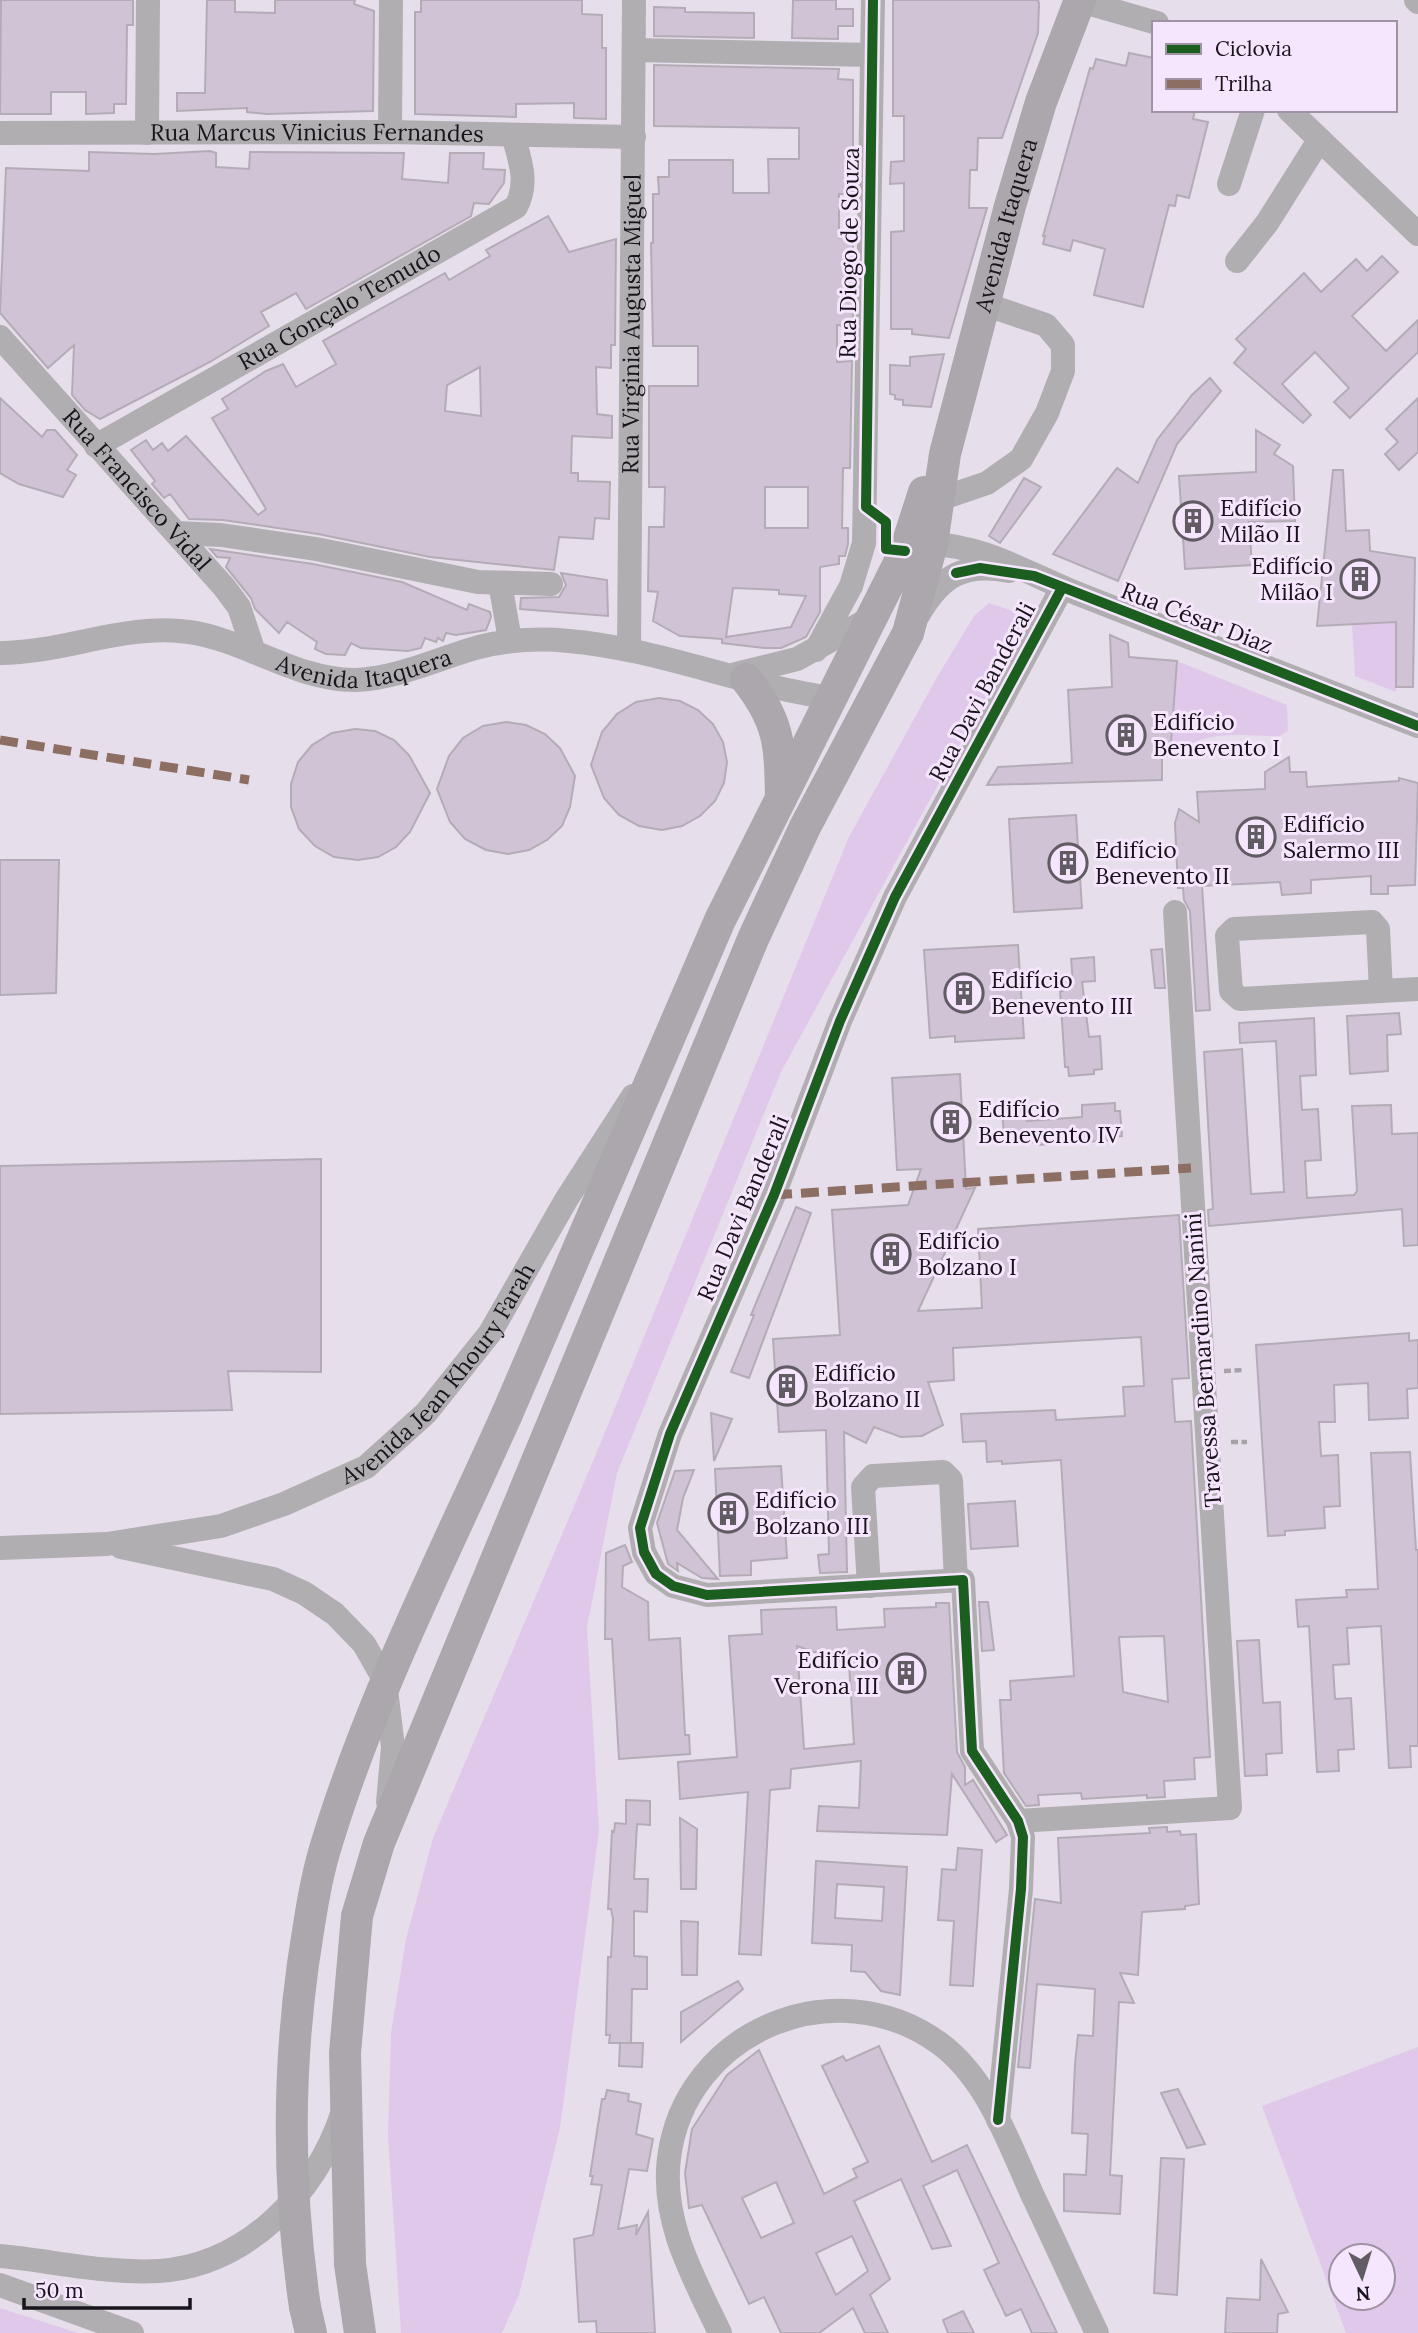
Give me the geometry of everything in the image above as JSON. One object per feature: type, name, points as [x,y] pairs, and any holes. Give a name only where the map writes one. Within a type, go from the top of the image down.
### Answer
[{"type":"main road","name":"Avenida Itaquera","points":[[869,619],[918,547],[940,499],[945,454],[984,303],[1041,102],[1080,0]]},
{"type":"main road","name":"Avenida Itaquera","points":[[360,2333],[350,2264],[345,2105],[346,2013],[357,1916],[379,1843],[753,939],[805,827],[908,633],[926,487],[945,454]]},
{"type":"main road","points":[[311,2333],[297,2252],[290,2142],[295,2023],[310,1917],[324,1852],[380,1697],[507,1414],[658,1056],[720,920],[833,698],[869,619]]},
{"type":"main road","points":[[833,698],[866,688],[887,674]]},
{"type":"main road","points":[[739,677],[770,712],[776,730],[781,800]]},
{"type":"street","points":[[146,133],[148,0]]},
{"type":"street","points":[[390,132],[391,0]]},
{"type":"street","name":"Rua Virginia Augusta Miguel","points":[[629,648],[634,0]]},
{"type":"street","name":"Rua Diogo de Souza","points":[[816,650],[851,586],[864,543],[873,0]]},
{"type":"street","points":[[1080,0],[1152,22]]},
{"type":"street","points":[[634,50],[872,55]]},
{"type":"street","points":[[1229,184],[1252,112]]},
{"type":"street","points":[[1291,112],[1318,142],[1418,234]]},
{"type":"street","name":"Rua Marcus Vinicius Fernandes","points":[[0,133],[390,132],[634,137]]},
{"type":"street","name":"Rua Gonçalo Temudo","points":[[96,446],[516,207],[523,194],[525,179],[513,135]]},
{"type":"street","points":[[1237,261],[1266,223],[1318,142]]},
{"type":"street","points":[[940,499],[987,483],[1021,459],[1047,413],[1063,371],[1063,345],[1046,326],[984,303]]},
{"type":"street","name":"Rua Francisco Vidal","points":[[0,337],[239,607],[254,652]]},
{"type":"street","points":[[176,533],[263,540],[337,552],[448,578],[551,584]]},
{"type":"street","name":"Rua César Diaz","points":[[918,547],[972,549],[1000,559],[1062,588],[1418,726]]},
{"type":"street","name":"Rua César Diaz","points":[[908,633],[929,597],[939,585],[956,573],[980,568],[1034,576]]},
{"type":"street","points":[[500,583],[510,640]]},
{"type":"street","name":"Rua Davi Banderali","points":[[960,1580],[707,1595],[673,1586],[656,1574],[644,1552],[640,1528],[670,1434],[774,1195],[840,1021],[895,897],[1062,588]]},
{"type":"street","name":"Avenida Itaquera","points":[[739,677],[797,659],[869,619]]},
{"type":"street","name":"Avenida Itaquera","points":[[0,653],[27,653],[145,629],[187,631],[222,638],[328,678],[356,680],[388,676],[510,640],[565,640],[629,648],[787,691],[833,698]]},
{"type":"street","name":"Travessa Bernardino Nanini","points":[[1018,1821],[1230,1808],[1175,912]]},
{"type":"street","points":[[1381,991],[1378,929],[1372,922],[1234,929],[1227,936],[1231,991],[1240,999],[1418,989]]},
{"type":"street","name":"Avenida Jean Khoury Farah","points":[[0,1548],[107,1544],[221,1527],[284,1504],[366,1467],[416,1422],[490,1333],[566,1200],[658,1056]]},
{"type":"street","points":[[869,1586],[863,1487],[873,1476],[943,1472],[951,1480],[972,1751],[1018,1821],[1023,1837],[1021,1889],[998,2120]]},
{"type":"street","name":"Avenida Jean Khoury Farah","points":[[107,1544],[273,1579],[304,1593],[335,1614],[364,1644],[385,1681],[390,1712],[392,1786],[379,1843]]},
{"type":"street","points":[[720,2333],[682,2251],[671,2219],[668,2176],[678,2115],[696,2085],[717,2059],[776,2020],[816,2011],[866,2011],[912,2027],[939,2043],[971,2072],[998,2120],[1097,2333]]},
{"type":"street","points":[[0,2256],[123,2271],[161,2270],[191,2265],[245,2242],[268,2226],[298,2196],[334,2140],[345,2105]]},
{"type":"street","points":[[0,2285],[132,2333]]},
{"type":"shaded area","points":[[989,603],[1019,613],[1021,633],[781,1072],[617,1473],[587,1627],[599,1830],[560,2128],[519,2295],[502,2333],[401,2333],[388,2136],[391,2033],[406,1939],[433,1838],[591,1466],[849,837],[936,679],[974,616]]},
{"type":"shaded area","points":[[1396,623],[1396,692],[1355,676],[1352,624]]},
{"type":"shaded area","points":[[1177,661],[1287,705],[1288,731],[1280,736],[1210,737],[1184,747],[1170,756]]},
{"type":"shaded area","points":[[1418,2047],[1418,2333],[1346,2333],[1338,2312],[1397,2312],[1397,2242],[1327,2242],[1327,2282],[1262,2106]]},
{"type":"shaded area","points":[[0,2308],[78,2333],[0,2333]]},
{"type":"building","points":[[1,0],[133,0],[133,25],[127,25],[126,104],[114,104],[114,113],[86,114],[86,92],[51,92],[51,114],[0,114]]},
{"type":"building","points":[[207,0],[235,0],[235,12],[275,13],[275,0],[355,0],[354,4],[374,11],[373,111],[267,114],[247,112],[247,108],[177,111],[177,93],[205,93]]},
{"type":"building","points":[[421,0],[582,0],[582,14],[602,15],[602,48],[606,48],[606,119],[574,118],[574,103],[516,104],[516,117],[415,114],[415,12],[421,12]]},
{"type":"building","points":[[793,0],[836,0],[836,9],[853,9],[853,26],[838,26],[838,39],[792,38]]},
{"type":"building","points":[[893,0],[1038,0],[1039,3],[1038,33],[1002,138],[978,138],[977,170],[970,170],[969,208],[987,208],[949,338],[912,334],[912,329],[891,329],[891,232],[904,231],[904,183],[890,184],[891,162],[904,161],[904,116],[893,116]]},
{"type":"building","points":[[654,7],[685,8],[685,12],[754,13],[754,38],[654,36]]},
{"type":"building","points":[[1129,53],[1152,58],[1152,112],[1195,112],[1193,119],[1208,122],[1189,198],[1177,195],[1175,206],[1169,205],[1143,307],[1094,295],[1105,249],[1073,240],[1070,251],[1043,244],[1090,68],[1093,69],[1096,59],[1126,66]]},
{"type":"building","points":[[654,65],[839,69],[838,79],[853,80],[853,194],[839,194],[839,238],[853,238],[853,327],[837,325],[837,362],[852,361],[850,468],[843,468],[842,528],[848,528],[848,544],[845,556],[839,556],[839,564],[820,567],[820,612],[806,637],[781,648],[680,636],[653,621],[658,592],[648,591],[649,527],[664,527],[665,487],[649,487],[649,386],[698,386],[698,346],[653,346],[651,243],[653,194],[659,194],[658,177],[669,177],[669,160],[733,160],[733,193],[769,193],[768,159],[799,159],[799,128],[654,126]],"holes":[[[765,487],[808,487],[808,528],[765,528]],[[733,588],[779,590],[779,594],[806,596],[791,627],[726,637]]]},
{"type":"building","points":[[89,152],[154,154],[216,153],[216,167],[249,169],[250,152],[404,153],[402,179],[448,183],[450,153],[484,153],[483,169],[505,170],[504,183],[489,204],[474,203],[471,216],[306,309],[296,293],[261,312],[269,326],[210,362],[100,419],[85,410],[72,395],[74,345],[48,368],[0,313],[6,168],[89,171]]},
{"type":"building","points":[[548,216],[569,252],[616,239],[615,345],[611,345],[611,368],[596,367],[597,414],[612,416],[612,438],[572,436],[571,473],[578,473],[578,481],[610,482],[609,519],[595,518],[593,539],[559,537],[554,570],[430,557],[318,534],[223,520],[189,519],[170,494],[164,498],[152,484],[155,481],[131,450],[146,440],[153,450],[162,443],[168,451],[186,436],[258,515],[266,509],[212,418],[228,409],[222,399],[266,371],[283,364],[296,387],[336,364],[323,341],[445,273],[449,280],[490,256],[486,250]],"holes":[[[480,367],[481,416],[445,411],[447,385]]]},
{"type":"building","points":[[1382,256],[1398,272],[1352,316],[1386,351],[1418,320],[1418,352],[1350,418],[1334,402],[1349,388],[1315,352],[1282,384],[1311,415],[1303,423],[1234,363],[1246,349],[1236,339],[1304,273],[1321,292],[1356,259],[1367,271]]},
{"type":"building","points":[[944,354],[931,407],[903,405],[903,400],[895,399],[895,395],[890,394],[890,365],[910,366],[910,357]]},
{"type":"building","points":[[1210,378],[1221,391],[1177,444],[1118,581],[1053,554],[1117,468],[1138,483],[1157,440],[1192,395]]},
{"type":"building","points":[[0,398],[42,437],[47,430],[55,430],[77,455],[67,470],[76,475],[63,497],[19,484],[0,473]]},
{"type":"building","points":[[1418,398],[1418,452],[1399,470],[1385,454],[1398,442],[1386,429]]},
{"type":"building","points":[[1256,430],[1280,445],[1274,454],[1293,466],[1295,521],[1249,522],[1252,565],[1185,569],[1179,476],[1256,472]]},
{"type":"building","points":[[1333,470],[1343,470],[1346,531],[1369,530],[1370,551],[1415,558],[1413,687],[1396,687],[1396,622],[1317,626]]},
{"type":"building","points":[[1024,478],[1041,487],[1000,543],[989,536]]},
{"type":"building","points":[[210,549],[313,564],[402,582],[467,610],[469,604],[490,612],[491,617],[486,630],[456,635],[446,633],[443,641],[438,638],[436,642],[425,638],[421,648],[408,651],[361,648],[351,643],[345,655],[326,654],[315,649],[317,642],[287,622],[279,633],[255,609],[251,598],[226,567],[230,558],[217,557]]},
{"type":"building","points":[[1278,557],[1297,557],[1297,574],[1278,575]]},
{"type":"building","points":[[561,573],[607,580],[608,616],[520,609],[521,598],[559,597],[566,585]]},
{"type":"building","points":[[1110,635],[1128,643],[1129,657],[1177,661],[1170,756],[1162,755],[1162,780],[987,785],[998,767],[1072,763],[1068,690],[1112,687]]},
{"type":"building","points":[[659,698],[680,701],[698,710],[713,724],[723,742],[727,762],[724,783],[715,801],[700,816],[682,826],[662,830],[639,826],[619,815],[604,798],[591,765],[602,732],[617,714],[636,702]]},
{"type":"building","points":[[506,722],[526,725],[545,734],[560,748],[575,776],[570,807],[562,826],[547,840],[529,850],[508,854],[486,850],[465,839],[450,822],[437,789],[449,756],[463,738],[483,726]]},
{"type":"building","points":[[355,729],[375,731],[394,740],[409,755],[430,793],[410,832],[396,847],[378,857],[358,860],[334,857],[315,846],[299,829],[291,807],[291,784],[298,762],[312,745],[332,733]]},
{"type":"building","points":[[1289,757],[1290,772],[1306,772],[1307,787],[1399,781],[1399,778],[1418,783],[1415,885],[1388,886],[1388,894],[1371,894],[1371,876],[1311,880],[1311,893],[1282,895],[1280,882],[1202,886],[1210,1010],[1196,1011],[1190,911],[1184,900],[1183,888],[1178,888],[1175,823],[1179,809],[1199,822],[1197,792],[1265,789],[1265,772]]},
{"type":"building","name":"Edifício Benevento II","points":[[1076,815],[1082,908],[1014,912],[1009,819]]},
{"type":"building","points":[[0,860],[59,860],[56,993],[0,995]]},
{"type":"building","points":[[1018,945],[1024,1038],[955,1042],[955,1036],[930,1038],[924,950]]},
{"type":"building","points":[[1162,949],[1165,988],[1155,988],[1151,950]]},
{"type":"building","points":[[1094,957],[1095,981],[1082,982],[1089,1037],[1100,1036],[1102,1069],[1094,1070],[1094,1074],[1069,1076],[1068,1067],[1065,1067],[1060,991],[1063,991],[1062,982],[1073,982],[1071,959]]},
{"type":"building","points":[[1399,1013],[1401,1034],[1387,1035],[1388,1071],[1350,1074],[1347,1016]]},
{"type":"building","points":[[1314,1018],[1316,1075],[1300,1076],[1302,1110],[1318,1109],[1321,1160],[1305,1161],[1307,1198],[1354,1195],[1357,1191],[1352,1106],[1391,1105],[1392,1134],[1418,1133],[1418,1245],[1404,1246],[1402,1209],[1209,1226],[1208,1210],[1213,1209],[1204,1052],[1242,1049],[1251,1194],[1284,1192],[1276,1041],[1240,1043],[1239,1023]]},
{"type":"building","points":[[960,1074],[966,1189],[975,1188],[918,1311],[982,1308],[978,1229],[1179,1215],[1189,1378],[1172,1379],[1175,1422],[1191,1421],[1210,1757],[1194,1758],[1195,1779],[1164,1781],[1165,1797],[1147,1798],[1147,1795],[1082,1799],[1081,1793],[1038,1795],[1039,1805],[1026,1806],[1004,1773],[1000,1700],[1011,1700],[1010,1681],[1074,1676],[1061,1460],[1002,1464],[1002,1461],[987,1462],[986,1441],[963,1442],[961,1414],[1055,1410],[1056,1420],[1125,1416],[1123,1387],[1144,1386],[1141,1337],[953,1348],[954,1380],[928,1382],[943,1425],[922,1436],[901,1437],[874,1427],[866,1443],[844,1432],[847,1572],[820,1573],[818,1555],[829,1554],[826,1430],[779,1432],[773,1339],[840,1335],[832,1210],[908,1205],[921,1169],[897,1170],[892,1078]],"holes":[[[1164,1636],[1168,1702],[1123,1692],[1119,1637]]]},
{"type":"building","points":[[1115,1103],[1115,1111],[1120,1111],[1122,1136],[1112,1137],[1113,1140],[1036,1145],[1036,1142],[1028,1143],[1027,1132],[1004,1134],[1002,1112],[1026,1110],[1027,1121],[1082,1117],[1082,1105]]},
{"type":"building","points":[[321,1159],[321,1372],[228,1371],[232,1410],[0,1414],[0,1166]]},
{"type":"building","points":[[796,1207],[811,1213],[749,1378],[731,1372],[754,1315],[751,1315]]},
{"type":"building","points":[[1409,1333],[1409,1341],[1418,1340],[1418,1388],[1407,1389],[1408,1418],[1369,1420],[1368,1383],[1334,1385],[1335,1422],[1319,1422],[1321,1456],[1338,1455],[1340,1506],[1324,1507],[1325,1528],[1285,1531],[1285,1535],[1268,1536],[1256,1345]]},
{"type":"building","points":[[711,1413],[732,1419],[714,1461]]},
{"type":"building","points":[[1410,1452],[1418,1550],[1418,1746],[1410,1746],[1411,1767],[1389,1768],[1381,1626],[1347,1628],[1349,1664],[1333,1665],[1335,1699],[1351,1698],[1354,1749],[1338,1750],[1339,1771],[1317,1772],[1309,1626],[1298,1627],[1296,1600],[1347,1597],[1346,1590],[1378,1589],[1371,1453]]},
{"type":"building","name":"Edifício Bolzano III","points":[[781,1466],[787,1558],[751,1561],[751,1575],[720,1576],[715,1469]]},
{"type":"building","points":[[694,1470],[683,1498],[677,1530],[718,1579],[702,1578],[677,1563],[678,1571],[668,1564],[657,1523],[675,1471]]},
{"type":"building","points":[[1015,1501],[1018,1546],[971,1549],[968,1504]]},
{"type":"building","points":[[625,1545],[632,1562],[623,1566],[622,1587],[648,1602],[649,1640],[680,1638],[685,1735],[689,1735],[690,1754],[619,1759],[612,1639],[605,1639],[606,1553]]},
{"type":"building","points":[[979,1602],[988,1602],[994,1650],[982,1651]]},
{"type":"building","points":[[936,1603],[949,1603],[957,1752],[965,1767],[965,1785],[973,1780],[1007,1835],[996,1842],[952,1774],[947,1835],[817,1831],[819,1806],[859,1808],[861,1761],[791,1769],[790,1788],[770,1790],[761,1955],[739,1954],[748,1792],[680,1799],[678,1762],[737,1757],[729,1636],[762,1634],[761,1610],[836,1607],[837,1630],[885,1627],[884,1609],[936,1607]],"holes":[[[797,1646],[849,1664],[854,1744],[804,1749]]]},
{"type":"building","points":[[1259,1640],[1263,1703],[1280,1702],[1282,1753],[1266,1754],[1267,1775],[1245,1776],[1237,1641]]},
{"type":"building","points":[[626,1800],[650,1801],[650,1825],[637,1824],[634,1879],[648,1879],[647,1912],[634,1911],[634,1956],[647,1957],[647,1989],[632,1989],[631,2043],[609,2043],[610,2035],[606,2035],[608,1957],[611,1957],[613,1919],[611,1909],[608,1909],[612,1831],[614,1832],[615,1823],[626,1824]]},
{"type":"building","points":[[680,1818],[697,1829],[696,1889],[681,1889]]},
{"type":"building","points":[[1167,1827],[1167,1832],[1196,1834],[1199,1904],[1185,1906],[1185,1909],[1142,1912],[1138,1975],[1120,1973],[1134,2003],[1119,2002],[1110,2175],[1122,2176],[1120,2214],[1064,2211],[1064,2174],[1086,2175],[1088,2134],[1072,2133],[1075,2064],[1078,2035],[1093,2036],[1095,1989],[1037,1984],[1030,2068],[1018,2067],[1035,1899],[1061,1903],[1058,1838],[1150,1833],[1149,1828]]},
{"type":"building","points":[[958,1848],[982,1850],[973,1986],[950,1985],[954,1921],[938,1920],[942,1869],[956,1870]]},
{"type":"building","points":[[816,1861],[907,1867],[900,1995],[881,1991],[865,1972],[851,1971],[852,1945],[812,1943]],"holes":[[[837,1884],[884,1887],[882,1921],[835,1918]]]},
{"type":"building","points":[[681,1921],[698,1922],[697,1975],[682,1975]]},
{"type":"building","points":[[738,1981],[743,1989],[681,2042],[681,2012]]},
{"type":"building","points":[[620,2043],[643,2043],[642,2067],[619,2066]]},
{"type":"building","points":[[879,2046],[932,2162],[967,2145],[1057,2333],[1032,2333],[1021,2309],[1006,2316],[984,2270],[999,2263],[957,2170],[923,2186],[951,2246],[932,2249],[901,2179],[854,2201],[890,2279],[870,2295],[888,2333],[865,2333],[853,2308],[819,2333],[781,2333],[764,2297],[749,2304],[702,2205],[689,2208],[685,2173],[692,2129],[727,2075],[759,2050],[824,2194],[857,2177],[853,2169],[868,2162],[822,2066],[843,2056],[846,2061]],"holes":[[[776,2182],[794,2223],[761,2238],[742,2198]],[[852,2236],[868,2271],[836,2295],[816,2253]]]},
{"type":"building","points":[[1178,2089],[1205,2144],[1187,2148],[1161,2093]]},
{"type":"building","points":[[607,2090],[629,2094],[628,2101],[641,2104],[636,2134],[653,2139],[647,2171],[629,2169],[618,2229],[637,2225],[636,2235],[648,2212],[655,2333],[597,2333],[596,2321],[579,2322],[574,2239],[593,2235],[602,2185],[591,2184],[593,2176],[590,2176],[602,2099],[605,2099]]},
{"type":"building","points":[[1161,2158],[1184,2159],[1177,2295],[1154,2293]]},
{"type":"building","points":[[1261,2259],[1288,2312],[1278,2314],[1277,2333],[1225,2333],[1227,2298],[1260,2300]]},
{"type":"building","points":[[963,2311],[974,2333],[948,2333],[943,2320]]},
{"type":"marked path","points":[[0,740],[249,780]]},
{"type":"marked path","points":[[774,1195],[1191,1168]]},
{"type":"cycle path","points":[[873,0],[866,507],[886,522],[886,549],[905,551]]},
{"type":"cycle path","points":[[956,573],[980,568],[1034,576],[1418,726]]},
{"type":"cycle path","points":[[998,2120],[1021,1889],[1023,1837],[1018,1821],[972,1751],[963,1580],[707,1595],[673,1586],[656,1574],[644,1552],[640,1528],[670,1434],[774,1195],[840,1021],[895,897],[1062,588]]},
{"type":"place","name":"Edifício Milão II","points":[[1193,521]]},
{"type":"place","name":"Edifício Milão I","points":[[1360,579]]},
{"type":"place","name":"Edifício Benevento I","points":[[1126,735]]},
{"type":"place","name":"Edifício Salermo III","points":[[1256,837]]},
{"type":"place","name":"Edifício Benevento II","points":[[1068,863]]},
{"type":"place","name":"Edifício Benevento III","points":[[964,993]]},
{"type":"place","name":"Edifício Benevento IV","points":[[951,1122]]},
{"type":"place","name":"Edifício Bolzano I","points":[[891,1254]]},
{"type":"place","name":"Edifício Bolzano II","points":[[787,1386]]},
{"type":"place","name":"Edifício Bolzano III","points":[[728,1513]]},
{"type":"place","name":"Edifício Verona III","points":[[906,1673]]}]
